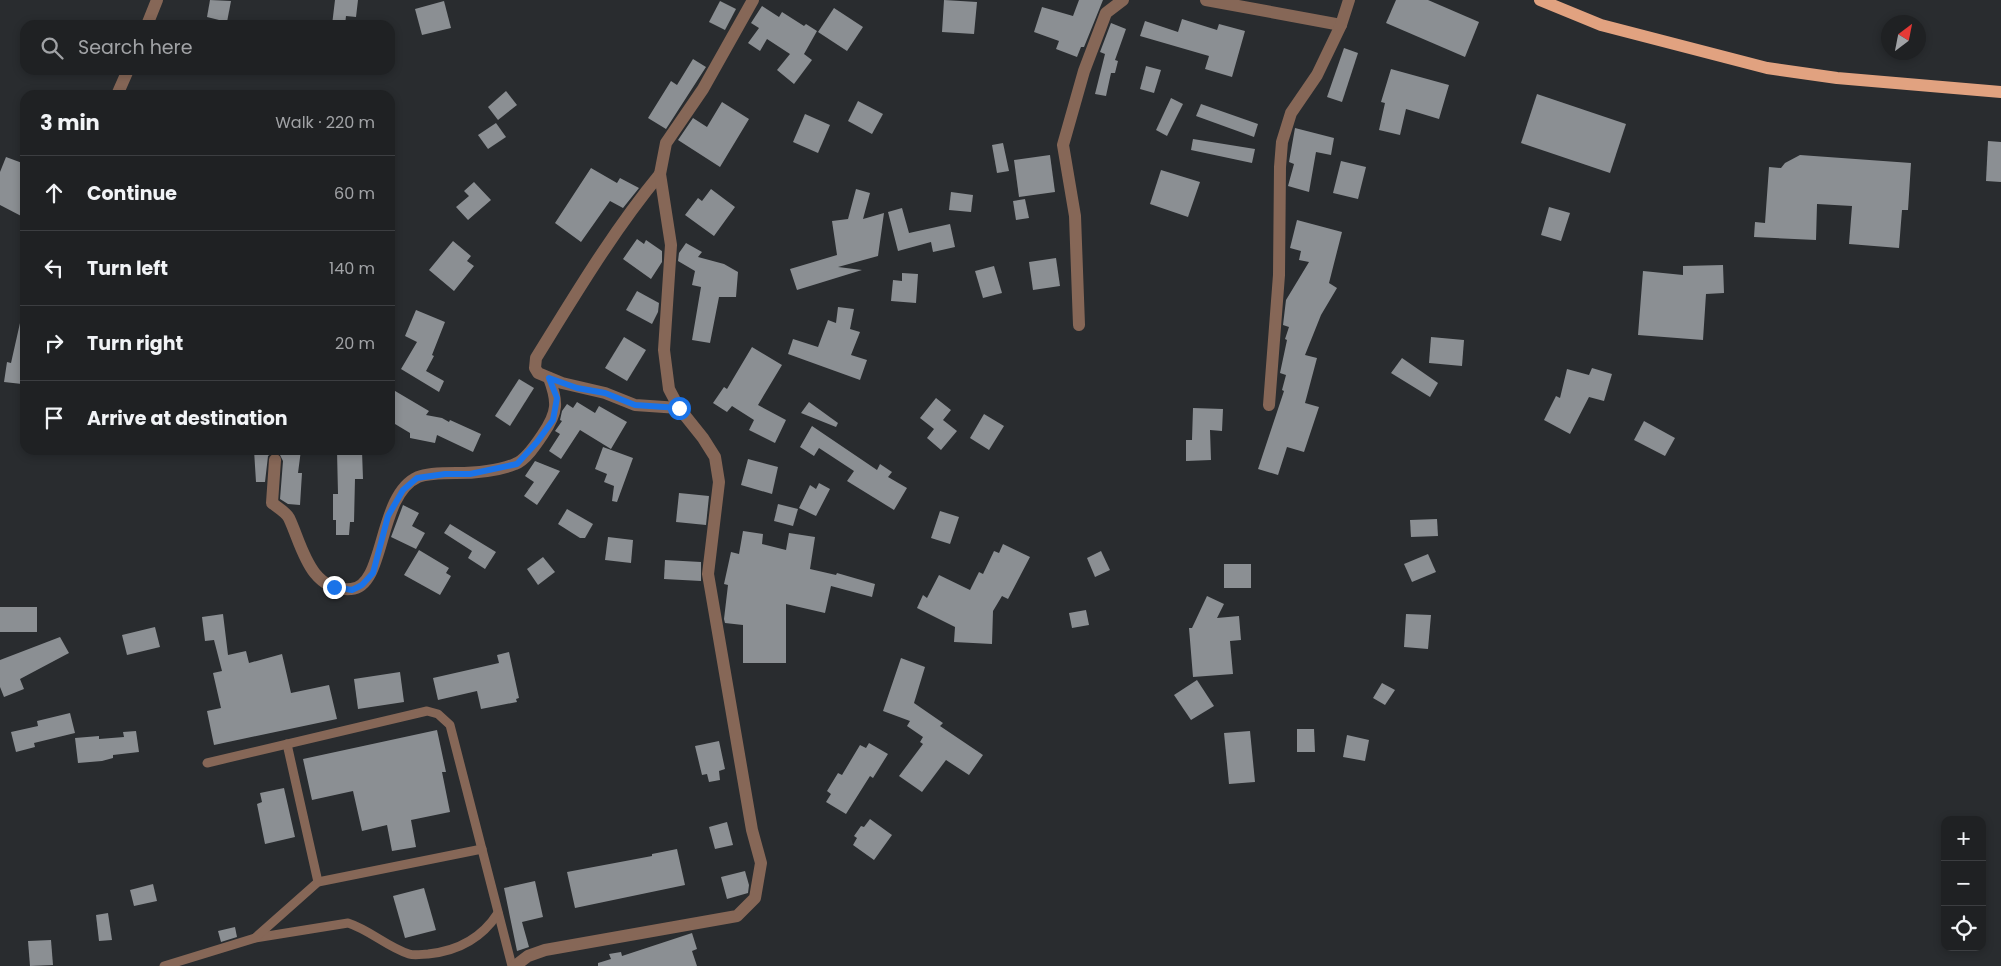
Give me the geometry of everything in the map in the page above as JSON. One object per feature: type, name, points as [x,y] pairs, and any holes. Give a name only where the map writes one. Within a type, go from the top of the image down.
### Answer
[{"type":"main road","points":[[1540,0],[1601,25],[1767,68],[1837,78],[2001,92]]},
{"type":"street","points":[[150,20],[158,0]]},
{"type":"street","points":[[513,966],[528,956],[544,950],[737,916],[755,898],[761,864],[752,830],[708,574],[719,482],[715,457],[703,438],[679,408],[669,389],[664,350],[671,245],[660,174],[666,144],[703,89],[753,0]]},
{"type":"street","points":[[1079,324],[1075,216],[1063,145],[1084,72],[1106,13],[1123,0]]},
{"type":"street","points":[[1206,0],[1341,25]]},
{"type":"street","points":[[1268,405],[1280,275],[1280,167],[1282,142],[1291,113],[1317,75],[1341,25],[1350,0]]},
{"type":"street","points":[[119,90],[126,75]]},
{"type":"street","points":[[660,174],[628,214],[536,358],[535,368],[538,372],[549,378],[577,388],[605,393],[635,405],[679,408]]},
{"type":"street","points":[[275,460],[272,503],[288,516],[305,560],[321,579],[334,587],[352,590],[362,585],[373,573],[388,516],[403,490],[417,478],[445,474],[470,474],[517,464],[537,442],[553,420],[557,398],[549,378]]},
{"type":"lane","points":[[207,763],[427,711],[438,714],[450,725],[513,966]]},
{"type":"lane","points":[[287,744],[318,882]]},
{"type":"lane","points":[[255,938],[318,882],[482,849]]},
{"type":"lane","points":[[164,966],[255,938],[348,923],[361,927],[411,955],[446,952],[475,939],[489,927],[498,913]]},
{"type":"building","points":[[210,0],[231,1],[227,20],[207,17]]},
{"type":"building","points":[[335,0],[358,0],[356,17],[346,16],[346,20],[333,20]]},
{"type":"building","points":[[944,0],[977,2],[974,34],[942,32]]},
{"type":"building","points":[[1079,0],[1103,0],[1084,47],[1081,47],[1077,57],[1056,49],[1059,41],[1034,32],[1042,7],[1073,16]]},
{"type":"building","points":[[1396,0],[1428,0],[1479,22],[1465,57],[1386,23]]},
{"type":"building","points":[[444,1],[451,28],[422,35],[415,9]]},
{"type":"building","points":[[720,1],[736,9],[725,30],[709,22]]},
{"type":"building","points":[[762,6],[779,17],[782,12],[804,26],[806,24],[817,31],[804,54],[812,60],[794,84],[777,70],[790,54],[767,39],[760,51],[748,43],[759,28],[751,23]]},
{"type":"building","points":[[834,8],[863,27],[847,51],[818,32]]},
{"type":"building","points":[[1182,19],[1217,30],[1219,24],[1245,31],[1232,77],[1205,69],[1209,56],[1140,36],[1145,21],[1178,32]]},
{"type":"building","points":[[1111,23],[1126,29],[1115,60],[1118,61],[1115,73],[1111,73],[1106,96],[1095,94],[1105,54],[1100,52]]},
{"type":"building","points":[[1344,48],[1358,53],[1342,102],[1327,97]]},
{"type":"building","points":[[693,59],[706,67],[666,129],[648,118],[671,81],[677,85]]},
{"type":"building","points":[[1146,66],[1161,70],[1154,93],[1140,89]]},
{"type":"building","points":[[1391,69],[1449,85],[1439,119],[1406,109],[1400,135],[1379,130],[1385,103],[1381,102]]},
{"type":"building","points":[[506,91],[517,105],[498,120],[488,107]]},
{"type":"building","points":[[1537,94],[1626,124],[1610,173],[1521,143]]},
{"type":"building","points":[[1171,98],[1183,104],[1167,136],[1156,130]]},
{"type":"building","points":[[858,101],[883,114],[872,134],[848,121]]},
{"type":"building","points":[[722,102],[749,119],[720,167],[678,140],[693,118],[707,127]]},
{"type":"building","points":[[1201,104],[1258,124],[1254,137],[1196,116]]},
{"type":"building","points":[[805,114],[830,125],[818,153],[793,142]]},
{"type":"building","points":[[496,123],[506,137],[488,149],[478,135]]},
{"type":"building","points":[[1295,128],[1334,138],[1331,155],[1316,152],[1309,192],[1288,186],[1294,164],[1289,162]]},
{"type":"building","points":[[1193,139],[1255,149],[1252,163],[1191,150]]},
{"type":"building","points":[[1988,141],[2001,142],[2001,182],[1986,181]]},
{"type":"building","points":[[1003,143],[1009,171],[997,173],[992,145]]},
{"type":"building","points":[[1050,155],[1055,192],[1019,197],[1014,160]]},
{"type":"building","points":[[1800,155],[1911,163],[1908,210],[1902,210],[1899,248],[1849,244],[1852,206],[1817,204],[1816,240],[1754,237],[1755,222],[1765,223],[1769,167],[1781,168],[1785,163]]},
{"type":"building","points":[[6,157],[20,162],[20,215],[0,205],[0,172]]},
{"type":"building","points":[[1341,161],[1366,167],[1358,199],[1333,193]]},
{"type":"building","points":[[591,168],[617,183],[620,178],[639,188],[623,208],[610,201],[581,242],[555,223]]},
{"type":"building","points":[[1161,170],[1200,182],[1188,217],[1150,204]]},
{"type":"building","points":[[474,182],[491,200],[468,220],[456,207],[469,196],[464,191]]},
{"type":"building","points":[[711,189],[735,207],[714,236],[685,215],[698,198],[702,201]]},
{"type":"building","points":[[856,189],[870,193],[863,219],[884,213],[878,256],[838,267],[862,270],[797,290],[790,269],[837,255],[832,221],[848,219]]},
{"type":"building","points":[[951,192],[973,195],[971,212],[949,210]]},
{"type":"building","points":[[1025,199],[1029,218],[1016,220],[1013,201]]},
{"type":"building","points":[[1549,207],[1570,213],[1561,241],[1541,235]]},
{"type":"building","points":[[902,208],[909,233],[950,224],[955,247],[933,252],[931,242],[898,251],[888,212]]},
{"type":"building","points":[[1297,220],[1342,232],[1329,283],[1337,288],[1321,315],[1305,355],[1317,358],[1305,403],[1319,407],[1304,452],[1287,447],[1278,475],[1258,469],[1284,391],[1282,390],[1286,375],[1280,373],[1287,340],[1285,339],[1289,327],[1283,325],[1286,300],[1309,262],[1299,260],[1301,251],[1290,248]]},
{"type":"building","points":[[637,239],[644,244],[646,240],[662,251],[662,262],[651,279],[623,259]]},
{"type":"building","points":[[453,241],[471,256],[467,261],[474,266],[454,291],[429,270]]},
{"type":"building","points":[[686,243],[702,252],[698,257],[724,264],[738,272],[736,297],[719,297],[710,343],[692,340],[701,287],[692,285],[695,271],[678,261],[679,253]]},
{"type":"building","points":[[1056,258],[1060,286],[1033,290],[1029,262]]},
{"type":"building","points":[[1723,265],[1724,293],[1706,294],[1703,340],[1638,335],[1643,271],[1683,275],[1683,266]]},
{"type":"building","points":[[994,266],[1002,293],[983,298],[975,271]]},
{"type":"building","points":[[902,273],[918,274],[916,303],[891,301],[893,280],[902,281]]},
{"type":"building","points":[[637,291],[659,303],[658,312],[652,324],[626,310]]},
{"type":"building","points":[[838,307],[854,309],[850,329],[860,332],[851,355],[867,360],[860,380],[788,354],[793,339],[818,347],[828,320],[836,323]]},
{"type":"building","points":[[416,310],[445,322],[432,355],[434,356],[426,371],[444,381],[439,392],[401,369],[417,342],[405,336]]},
{"type":"building","points":[[20,323],[20,384],[4,382],[7,362],[11,363]]},
{"type":"building","points":[[624,337],[646,350],[627,381],[605,368]]},
{"type":"building","points":[[1431,337],[1464,340],[1462,366],[1429,363]]},
{"type":"building","points":[[752,347],[782,365],[758,405],[786,420],[775,443],[749,430],[754,420],[732,406],[727,412],[713,403],[724,387],[727,389]]},
{"type":"building","points":[[1402,358],[1438,383],[1430,397],[1391,373]]},
{"type":"building","points":[[1592,368],[1612,374],[1604,401],[1589,397],[1570,434],[1544,420],[1556,396],[1560,398],[1567,369],[1589,375]]},
{"type":"building","points":[[519,379],[534,388],[510,426],[495,416]]},
{"type":"building","points":[[395,391],[429,411],[426,415],[442,418],[449,422],[450,420],[481,434],[473,452],[437,435],[435,443],[410,438],[410,433],[395,424]]},
{"type":"building","points":[[936,398],[951,410],[943,420],[957,431],[941,450],[927,438],[934,429],[920,418]]},
{"type":"building","points":[[577,402],[595,413],[599,406],[627,422],[611,449],[580,430],[561,459],[549,451],[560,434],[555,431],[562,421],[560,420],[562,411],[567,404],[573,408]]},
{"type":"building","points":[[809,402],[838,423],[836,427],[801,413]]},
{"type":"building","points":[[1193,408],[1223,409],[1222,431],[1210,430],[1211,460],[1186,461],[1186,440],[1192,440]]},
{"type":"building","points":[[984,414],[1004,426],[989,450],[970,438]]},
{"type":"building","points":[[1644,421],[1675,438],[1665,456],[1634,440]]},
{"type":"building","points":[[812,426],[877,470],[880,464],[892,472],[888,477],[907,488],[894,510],[847,481],[854,471],[819,448],[814,456],[800,447]]},
{"type":"building","points":[[603,447],[633,458],[617,502],[612,501],[614,486],[604,482],[607,474],[595,469]]},
{"type":"building","points":[[254,455],[269,455],[265,482],[256,482]]},
{"type":"building","points":[[280,455],[300,455],[298,473],[302,473],[300,505],[288,504],[280,499],[283,461]]},
{"type":"building","points":[[337,455],[362,455],[363,479],[355,479],[354,522],[350,522],[349,535],[336,535],[336,520],[333,520],[333,494],[338,494]]},
{"type":"building","points":[[748,459],[778,467],[772,494],[741,485]]},
{"type":"building","points":[[535,461],[560,471],[537,505],[524,496],[534,482],[525,476]]},
{"type":"building","points":[[819,483],[830,489],[816,516],[799,508],[810,485],[816,489]]},
{"type":"building","points":[[679,493],[709,496],[706,525],[676,522]]},
{"type":"building","points":[[778,504],[798,509],[793,526],[774,521]]},
{"type":"building","points":[[403,505],[419,513],[412,526],[425,533],[416,549],[391,537]]},
{"type":"building","points":[[567,509],[593,524],[585,538],[580,538],[558,524]]},
{"type":"building","points":[[940,511],[959,517],[950,544],[931,538]]},
{"type":"building","points":[[1437,519],[1438,536],[1411,537],[1410,520]]},
{"type":"building","points":[[450,524],[496,552],[485,569],[468,558],[472,551],[444,533]]},
{"type":"building","points":[[743,531],[763,534],[762,544],[786,550],[789,533],[815,537],[810,569],[836,575],[837,573],[875,584],[872,597],[831,586],[825,613],[786,604],[786,663],[743,663],[743,625],[725,623],[728,585],[724,584],[731,552],[739,554]]},
{"type":"building","points":[[608,537],[633,540],[631,563],[605,560]]},
{"type":"building","points":[[1003,544],[1030,557],[1008,599],[1002,596],[993,611],[992,644],[954,642],[955,627],[917,608],[923,595],[927,598],[939,575],[970,590],[979,572],[983,574],[994,551],[999,553]]},
{"type":"building","points":[[419,550],[449,568],[446,573],[451,576],[440,595],[404,575]]},
{"type":"building","points":[[1101,551],[1110,570],[1095,577],[1087,558]]},
{"type":"building","points":[[1428,554],[1436,572],[1412,582],[1404,564]]},
{"type":"building","points":[[543,557],[555,572],[538,585],[527,569]]},
{"type":"building","points":[[665,560],[701,562],[701,581],[664,579]]},
{"type":"building","points":[[1224,564],[1251,564],[1251,588],[1224,588]]},
{"type":"building","points":[[1207,596],[1224,604],[1217,618],[1239,616],[1241,640],[1230,641],[1233,674],[1193,677],[1189,628],[1192,628]]},
{"type":"building","points":[[0,607],[37,607],[37,632],[0,632]]},
{"type":"building","points":[[1086,610],[1089,625],[1072,628],[1069,613]]},
{"type":"building","points":[[223,614],[228,655],[246,651],[249,663],[282,654],[291,693],[329,685],[337,719],[214,745],[207,711],[221,708],[213,673],[222,671],[214,640],[205,641],[202,617]]},
{"type":"building","points":[[1406,614],[1431,615],[1428,649],[1404,647]]},
{"type":"building","points":[[155,627],[160,647],[127,655],[122,635]]},
{"type":"building","points":[[60,637],[69,653],[20,679],[24,689],[4,697],[0,687],[0,660]]},
{"type":"building","points":[[509,652],[519,698],[516,699],[517,702],[481,709],[477,691],[438,700],[433,678],[499,663],[497,655]]},
{"type":"building","points":[[901,658],[925,667],[914,703],[943,723],[940,726],[983,755],[969,775],[946,760],[922,792],[899,776],[923,744],[920,742],[923,737],[907,726],[910,721],[883,711]]},
{"type":"building","points":[[400,672],[404,702],[358,709],[354,679]]},
{"type":"building","points":[[1197,680],[1214,706],[1191,720],[1174,695]]},
{"type":"building","points":[[1382,683],[1395,690],[1385,705],[1373,698]]},
{"type":"building","points":[[70,713],[75,733],[34,743],[35,747],[16,752],[11,732],[38,726],[37,721]]},
{"type":"building","points":[[1297,729],[1314,729],[1315,752],[1297,752]]},
{"type":"building","points":[[437,730],[446,772],[442,772],[450,812],[411,820],[416,847],[392,851],[387,825],[362,831],[353,791],[312,800],[303,759]]},
{"type":"building","points":[[136,731],[139,752],[113,755],[113,758],[102,761],[78,763],[75,738],[99,736],[99,739],[124,737],[123,732]]},
{"type":"building","points":[[1250,731],[1255,782],[1229,784],[1224,733]]},
{"type":"building","points":[[1347,735],[1369,740],[1365,761],[1343,757]]},
{"type":"building","points":[[719,741],[725,769],[719,771],[720,780],[709,782],[707,774],[702,775],[695,746]]},
{"type":"building","points":[[869,743],[888,754],[873,778],[870,776],[846,814],[826,802],[831,794],[827,791],[838,773],[842,775],[860,745],[866,748]]},
{"type":"building","points":[[284,788],[295,837],[265,844],[257,804],[262,802],[260,793]]},
{"type":"building","points":[[870,819],[892,835],[874,860],[853,845],[857,838],[854,836],[861,826],[864,827]]},
{"type":"building","points":[[727,822],[733,845],[715,849],[709,827]]},
{"type":"building","points":[[677,849],[685,885],[575,908],[567,872],[652,856],[652,854]]},
{"type":"building","points":[[745,871],[749,885],[748,893],[727,899],[721,877]]},
{"type":"building","points":[[535,881],[543,917],[522,922],[529,947],[517,951],[504,888]]},
{"type":"building","points":[[153,884],[157,901],[134,906],[130,890]]},
{"type":"building","points":[[424,888],[436,930],[405,938],[393,896]]},
{"type":"building","points":[[108,913],[112,940],[99,941],[96,915]]},
{"type":"building","points":[[235,927],[237,937],[221,942],[218,931]]},
{"type":"building","points":[[692,933],[697,949],[692,951],[697,966],[598,966],[598,963],[611,959],[609,954],[621,952],[622,956]]},
{"type":"building","points":[[51,940],[53,965],[30,966],[28,941]]},
{"type":"route","points":[[334,587],[352,590],[362,585],[373,573],[388,516],[403,490],[417,478],[445,474],[470,474],[517,464],[537,442],[553,420],[557,398],[549,378],[577,388],[605,393],[635,405],[679,408]]}]
